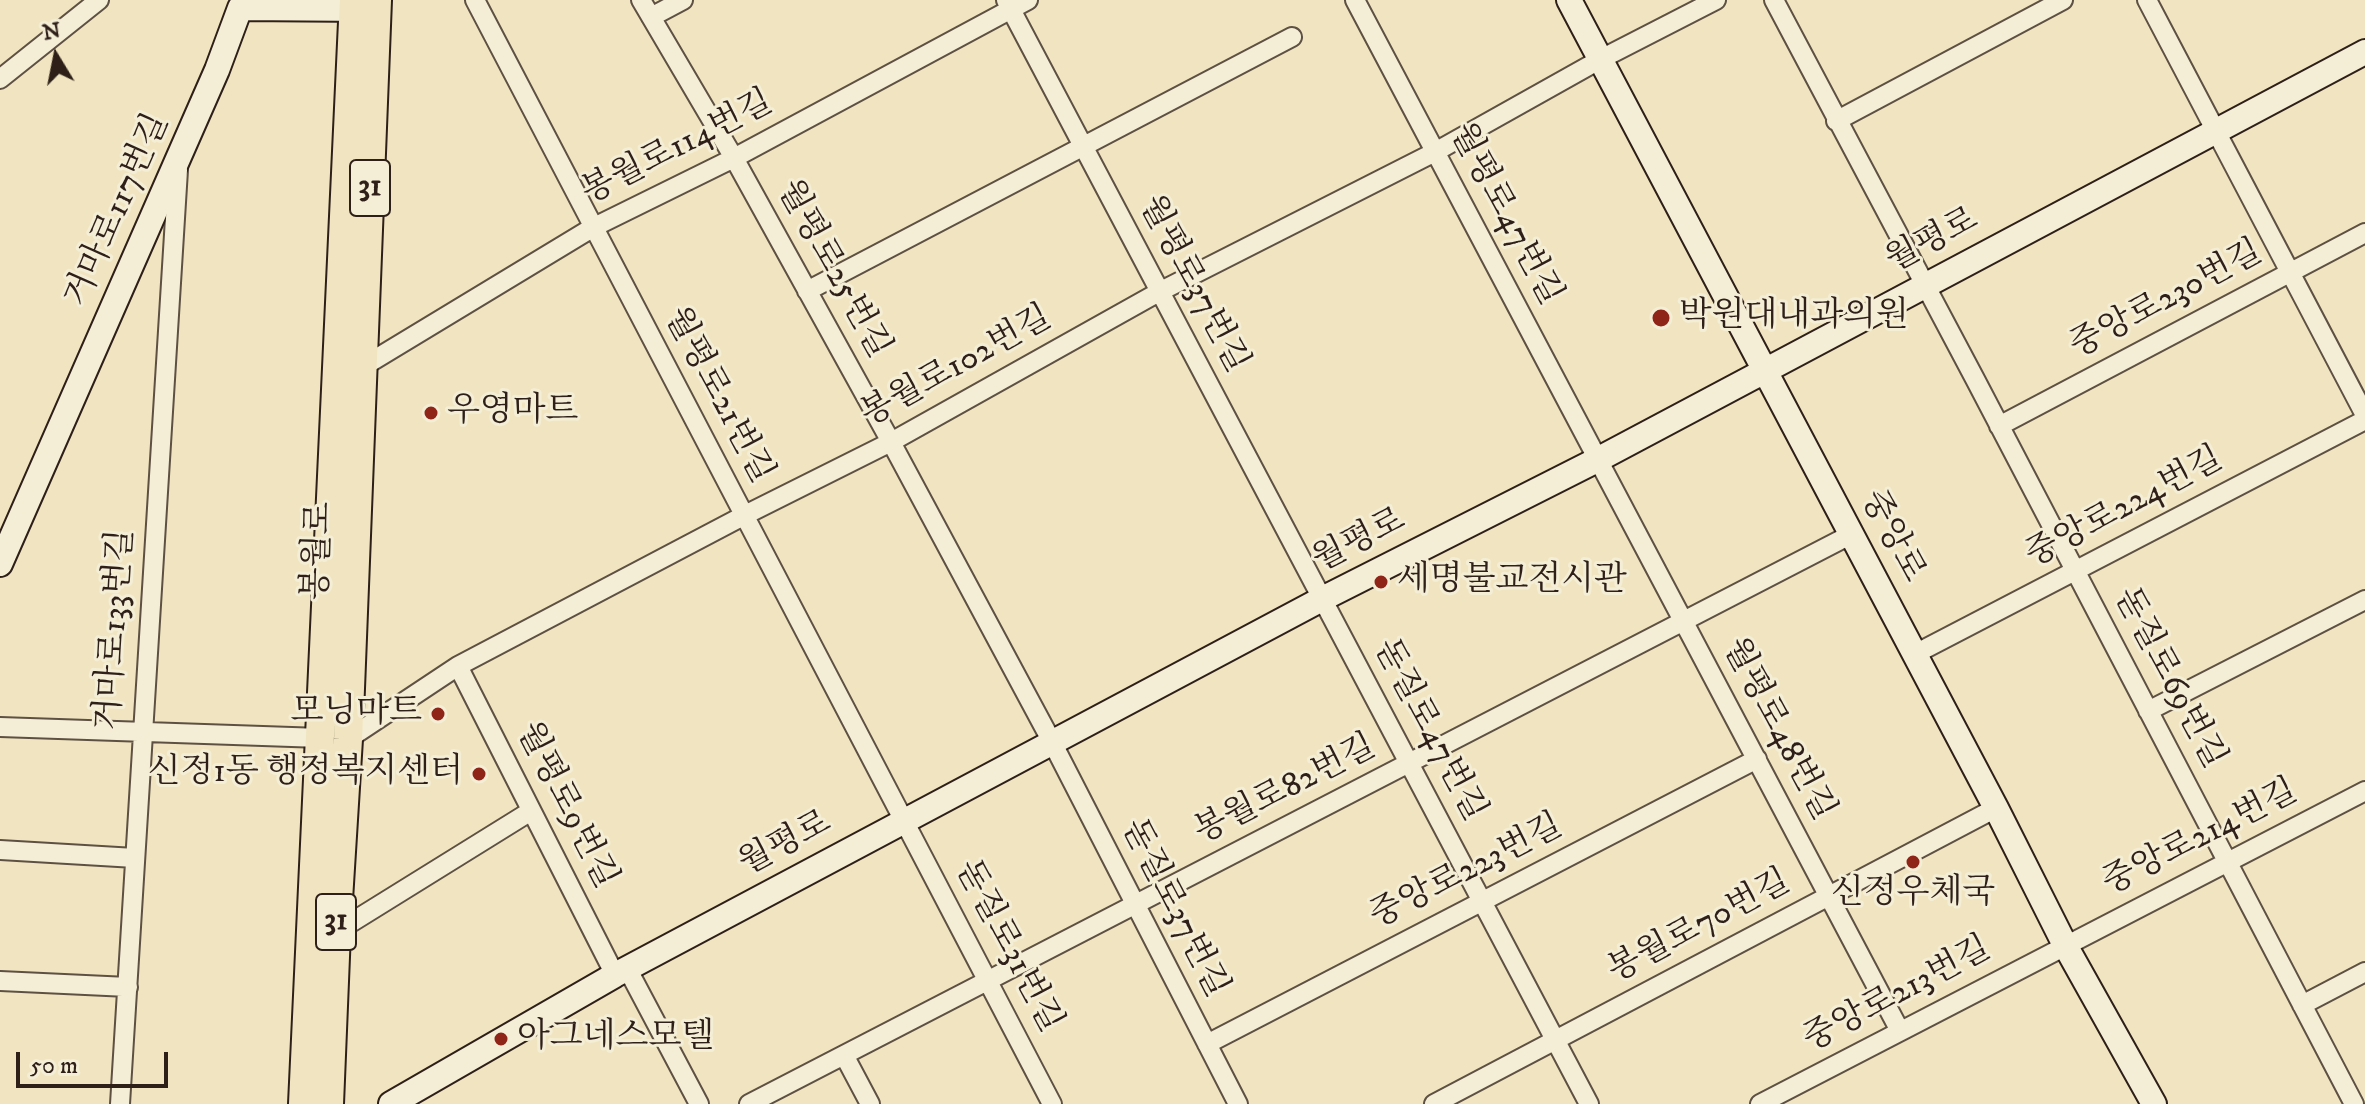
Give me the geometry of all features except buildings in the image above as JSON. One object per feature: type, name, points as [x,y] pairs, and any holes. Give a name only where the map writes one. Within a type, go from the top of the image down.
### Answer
[{"type":"main road","name":"중앙로","points":[[1569,0],[1996,808],[2065,945],[2154,1104]]},
{"type":"main road","name":"거마로117번길","points":[[0,564],[217,70],[240,8],[365,5]]},
{"type":"main road","name":"봉월로","points":[[329,1104],[336,932],[334,739],[364,366],[365,5]]},
{"type":"main road","points":[[338,668],[365,5]]},
{"type":"main road","name":"월평로","points":[[391,1104],[621,971],[1322,599],[1597,460],[2365,52]]},
{"type":"main road","points":[[303,1104],[334,739]]},
{"type":"street","points":[[0,79],[99,0]]},
{"type":"street","name":"월평로21번길","points":[[475,0],[905,820]]},
{"type":"street","name":"월평로25번길","points":[[641,0],[734,158],[1052,742]]},
{"type":"street","points":[[651,17],[683,0]]},
{"type":"street","name":"봉월로114번길","points":[[364,366],[592,228],[734,158],[1009,4],[1028,0]]},
{"type":"street","name":"월평로47번길","points":[[1355,0],[1597,460]]},
{"type":"street","name":"봉월로102번길","points":[[334,739],[458,666],[891,442],[1159,292],[1435,152],[1601,59],[1716,0]]},
{"type":"street","name":"돋질로69번길","points":[[1774,0],[2354,1104]]},
{"type":"street","points":[[1836,121],[2063,0]]},
{"type":"street","points":[[2147,0],[2365,418]]},
{"type":"street","name":"월평로37번길","points":[[1009,4],[1322,599]]},
{"type":"street","points":[[807,291],[1292,37]]},
{"type":"street","name":"거마로133번길","points":[[120,1104],[178,159]]},
{"type":"street","name":"중앙로230번길","points":[[1999,426],[2365,233]]},
{"type":"street","name":"중앙로224번길","points":[[1915,654],[2365,418]]},
{"type":"street","name":"월평로48번길","points":[[1597,460],[1900,1031]]},
{"type":"street","name":"봉월로82번길","points":[[749,1104],[1852,534]]},
{"type":"street","name":"돋질로47번길","points":[[1322,599],[1589,1104]]},
{"type":"street","points":[[2148,711],[2365,600]]},
{"type":"street","name":"월평로9번길","points":[[458,666],[531,811],[699,1104]]},
{"type":"street","points":[[0,727],[334,739]]},
{"type":"street","name":"돋질로37번길","points":[[1052,742],[1238,1104]]},
{"type":"street","name":"중앙로223번길","points":[[1207,1044],[1757,759]]},
{"type":"street","name":"중앙로214번길","points":[[2065,945],[2365,791]]},
{"type":"street","name":"봉월로70번길","points":[[1434,1104],[1996,808]]},
{"type":"street","points":[[336,932],[531,811]]},
{"type":"street","name":"돋질로31번길","points":[[905,820],[1052,1104]]},
{"type":"street","points":[[0,850],[135,858]]},
{"type":"street","name":"중앙로213번길","points":[[1760,1104],[2065,945]]},
{"type":"street","points":[[2302,1005],[2365,972]]},
{"type":"street","points":[[0,981],[128,987]]},
{"type":"street","points":[[844,1055],[870,1104]]},
{"type":"place","name":"박원대내과의원","points":[[1661,318]]},
{"type":"place","name":"우영마트","points":[[431,413]]},
{"type":"place","name":"세명불교전시관","points":[[1381,582]]},
{"type":"place","name":"모닝마트","points":[[438,714]]},
{"type":"place","name":"신정1동 행정복지센터","points":[[479,774]]},
{"type":"place","name":"신정우체국","points":[[1913,862]]},
{"type":"place","name":"아그네스모텔","points":[[501,1039]]}]
